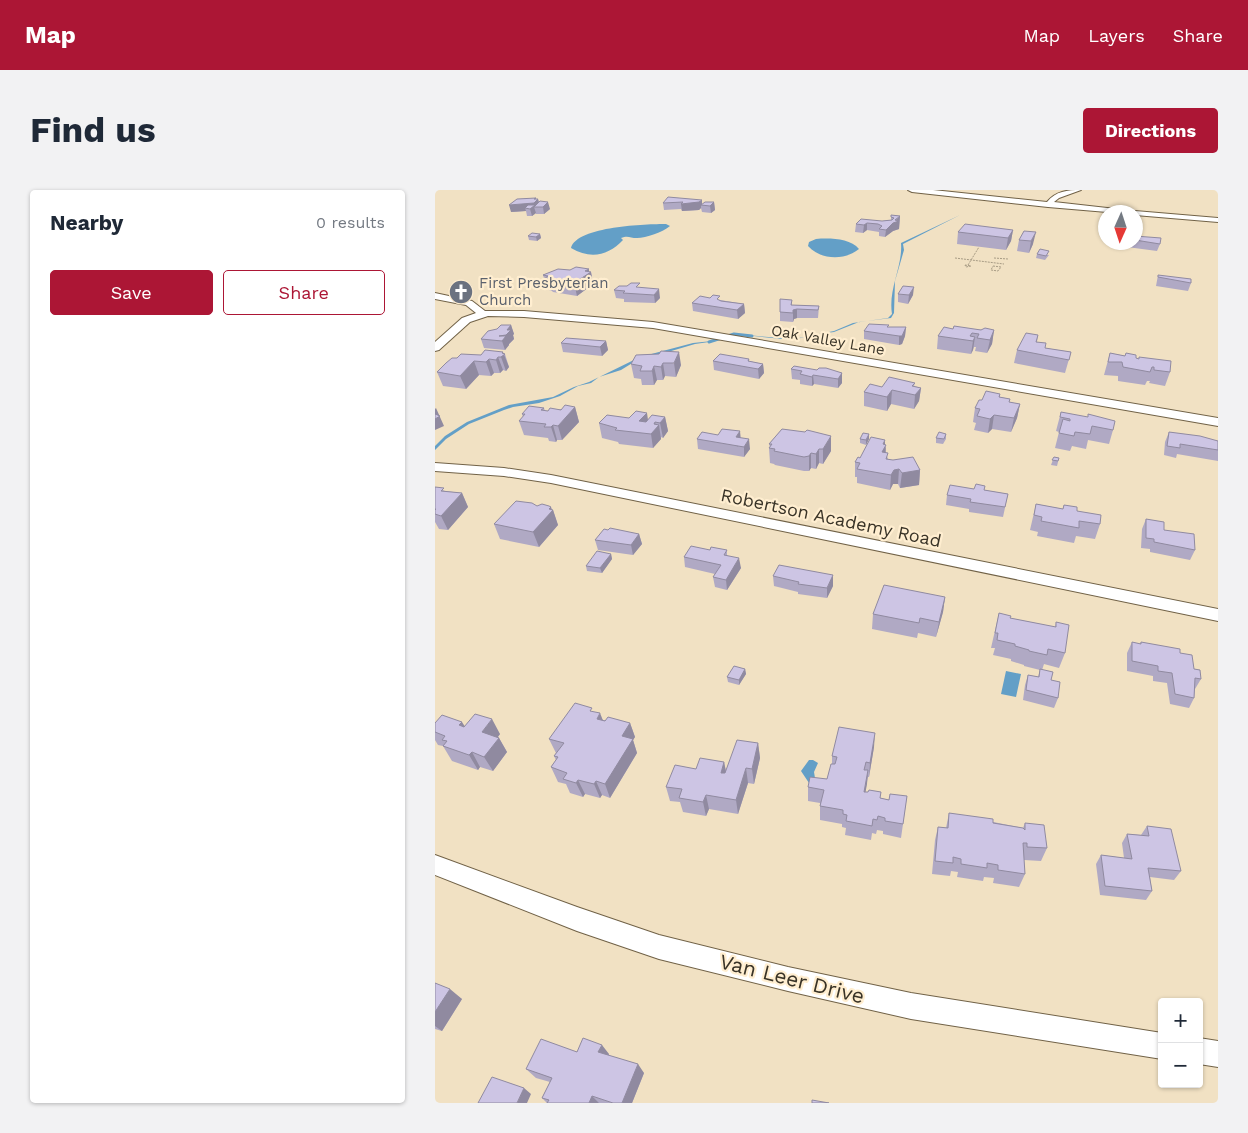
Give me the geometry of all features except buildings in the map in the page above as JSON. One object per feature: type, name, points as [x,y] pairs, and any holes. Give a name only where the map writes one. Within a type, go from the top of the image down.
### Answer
[{"type":"street","points":[[912,190],[1098,210]]},
{"type":"street","points":[[1048,205],[1055,196],[1077,190]]},
{"type":"street","points":[[1143,215],[1218,220]]},
{"type":"street","points":[[435,296],[469,303],[483,314]]},
{"type":"street","points":[[435,348],[466,320],[483,314]]},
{"type":"street","name":"Oak Valley Lane","points":[[483,314],[524,314],[653,325],[1218,422]]},
{"type":"street","name":"Robertson Academy Road","points":[[435,467],[503,472],[542,478],[1218,615]]},
{"type":"street","name":"Van Leer Drive","points":[[435,866],[577,919],[659,946],[788,979],[911,1006],[1158,1045]]},
{"type":"street","points":[[1203,1052],[1218,1054]]},
{"type":"path","points":[[968,265],[979,247]]},
{"type":"path","points":[[994,258],[1002,257],[1008,259]]},
{"type":"path","points":[[997,267],[1002,257]]},
{"type":"path","points":[[955,258],[1004,264]]},
{"type":"path","points":[[988,268],[993,266],[1001,267],[999,269],[1003,270]]},
{"type":"path","points":[[992,268],[991,270],[998,272],[999,269]]},
{"type":"water","points":[[960,215],[903,244],[904,250],[896,276],[901,243]]},
{"type":"water","points":[[666,224],[670,226],[650,236],[621,238],[623,240],[618,245],[599,254],[586,254],[571,248],[576,241],[586,235],[599,231],[629,226]]},
{"type":"water","points":[[816,239],[845,241],[859,249],[847,256],[826,256],[813,251],[808,246],[809,242]]},
{"type":"water","points":[[895,283],[894,313],[891,318],[867,321],[888,318],[892,314],[891,305]]},
{"type":"water","points":[[858,322],[834,332],[818,334],[834,331]]},
{"type":"water","points":[[733,334],[794,339],[806,337],[793,340]]},
{"type":"water","points":[[716,341],[695,344],[634,362],[621,370],[600,377],[640,357],[693,343]]},
{"type":"water","points":[[599,377],[591,383],[578,386],[560,396],[539,403],[513,407],[469,424],[446,439],[435,450],[435,446],[445,436],[467,422],[509,405],[553,397],[574,387]]},
{"type":"water","points":[[1006,671],[1021,674],[1016,697],[1001,694]]},
{"type":"water","points":[[809,760],[818,763],[814,772],[815,778],[809,783],[801,771]]},
{"type":"waterway","points":[[709,342],[734,334],[752,336]]},
{"type":"place","name":"First Presbyterian Church","points":[[461,292]]}]
